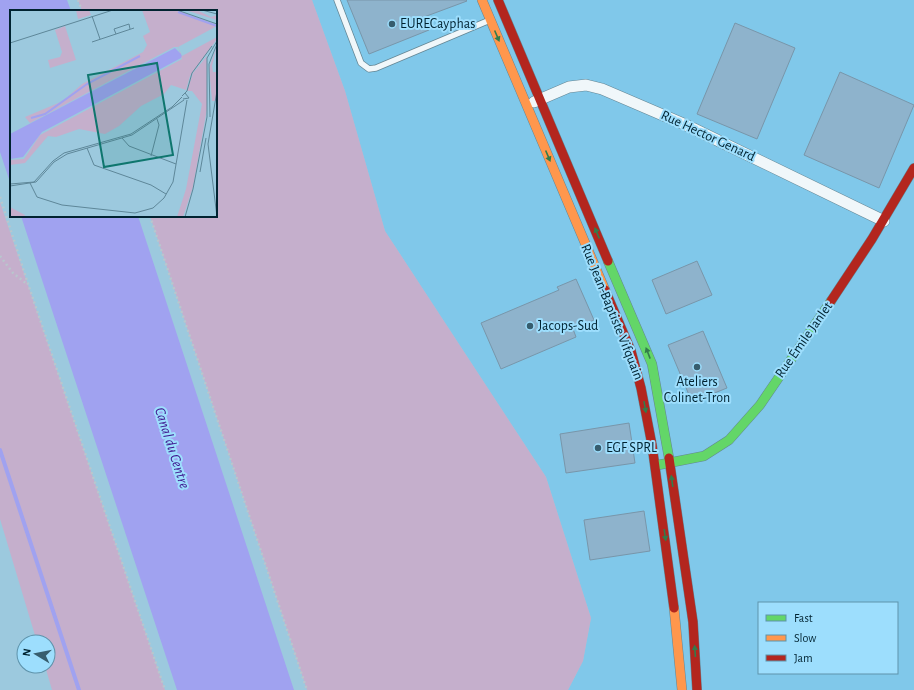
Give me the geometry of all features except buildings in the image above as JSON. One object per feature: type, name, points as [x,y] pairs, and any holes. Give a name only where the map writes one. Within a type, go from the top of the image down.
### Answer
[{"type":"street","name":"Rue Jean-Baptiste Vifquain","points":[[482,0],[631,351],[642,387],[655,465],[677,622],[682,690]]},
{"type":"street","name":"Rue Jean-Baptiste Vifquain","points":[[498,0],[652,364],[656,378],[693,622],[697,690]]},
{"type":"street","name":"Rue Hector Genard","points":[[526,106],[540,98],[569,87],[586,85],[602,89],[686,125],[884,221]]},
{"type":"street","name":"Rue Émile Janlet","points":[[655,465],[703,456],[716,450],[754,412],[859,262],[914,168]]},
{"type":"lane","points":[[337,0],[361,62],[369,69],[376,68],[490,20]]},
{"type":"path","points":[[78,0],[82,10]]},
{"type":"path","points":[[0,197],[165,690]]},
{"type":"path","points":[[150,217],[307,690]]},
{"type":"path","points":[[0,256],[13,273],[28,284]]},
{"type":"shaded area","points":[[78,0],[312,0],[345,91],[385,231],[546,477],[591,618],[583,661],[568,690],[307,690],[150,217],[217,217],[217,10],[82,10]]},
{"type":"shaded area","points":[[312,0],[914,0],[914,690],[568,690],[583,661],[591,618],[546,477],[385,231],[345,91]]},
{"type":"shaded area","points":[[0,202],[165,690],[52,690],[47,674],[56,674],[56,634],[35,634],[0,519]]},
{"type":"water","points":[[0,0],[67,0],[71,10],[10,10],[10,182],[0,152]]},
{"type":"water","name":"Canal du Centre","points":[[21,217],[138,217],[294,690],[177,690]]},
{"type":"waterway","points":[[0,450],[79,690]]},
{"type":"traffic: fast","points":[[608,261],[652,364],[669,458]]},
{"type":"traffic: fast","points":[[658,465],[704,456],[729,440],[760,405],[831,301]]},
{"type":"traffic: slow","points":[[482,0],[605,290]]},
{"type":"traffic: slow","points":[[674,608],[682,690]]},
{"type":"traffic: jam","points":[[498,0],[608,261]]},
{"type":"traffic: jam","points":[[831,301],[872,239],[914,168]]},
{"type":"traffic: jam","points":[[605,290],[631,351],[641,388],[652,445],[674,608]]},
{"type":"traffic: jam","points":[[669,458],[693,622],[697,690]]},
{"type":"place","name":"EURECayphas","points":[[392,24]]},
{"type":"place","name":"Jacops-Sud","points":[[530,326]]},
{"type":"place","name":"Ateliers Colinet-Tron","points":[[697,367]]},
{"type":"place","name":"EGF SPRL","points":[[598,448]]}]
